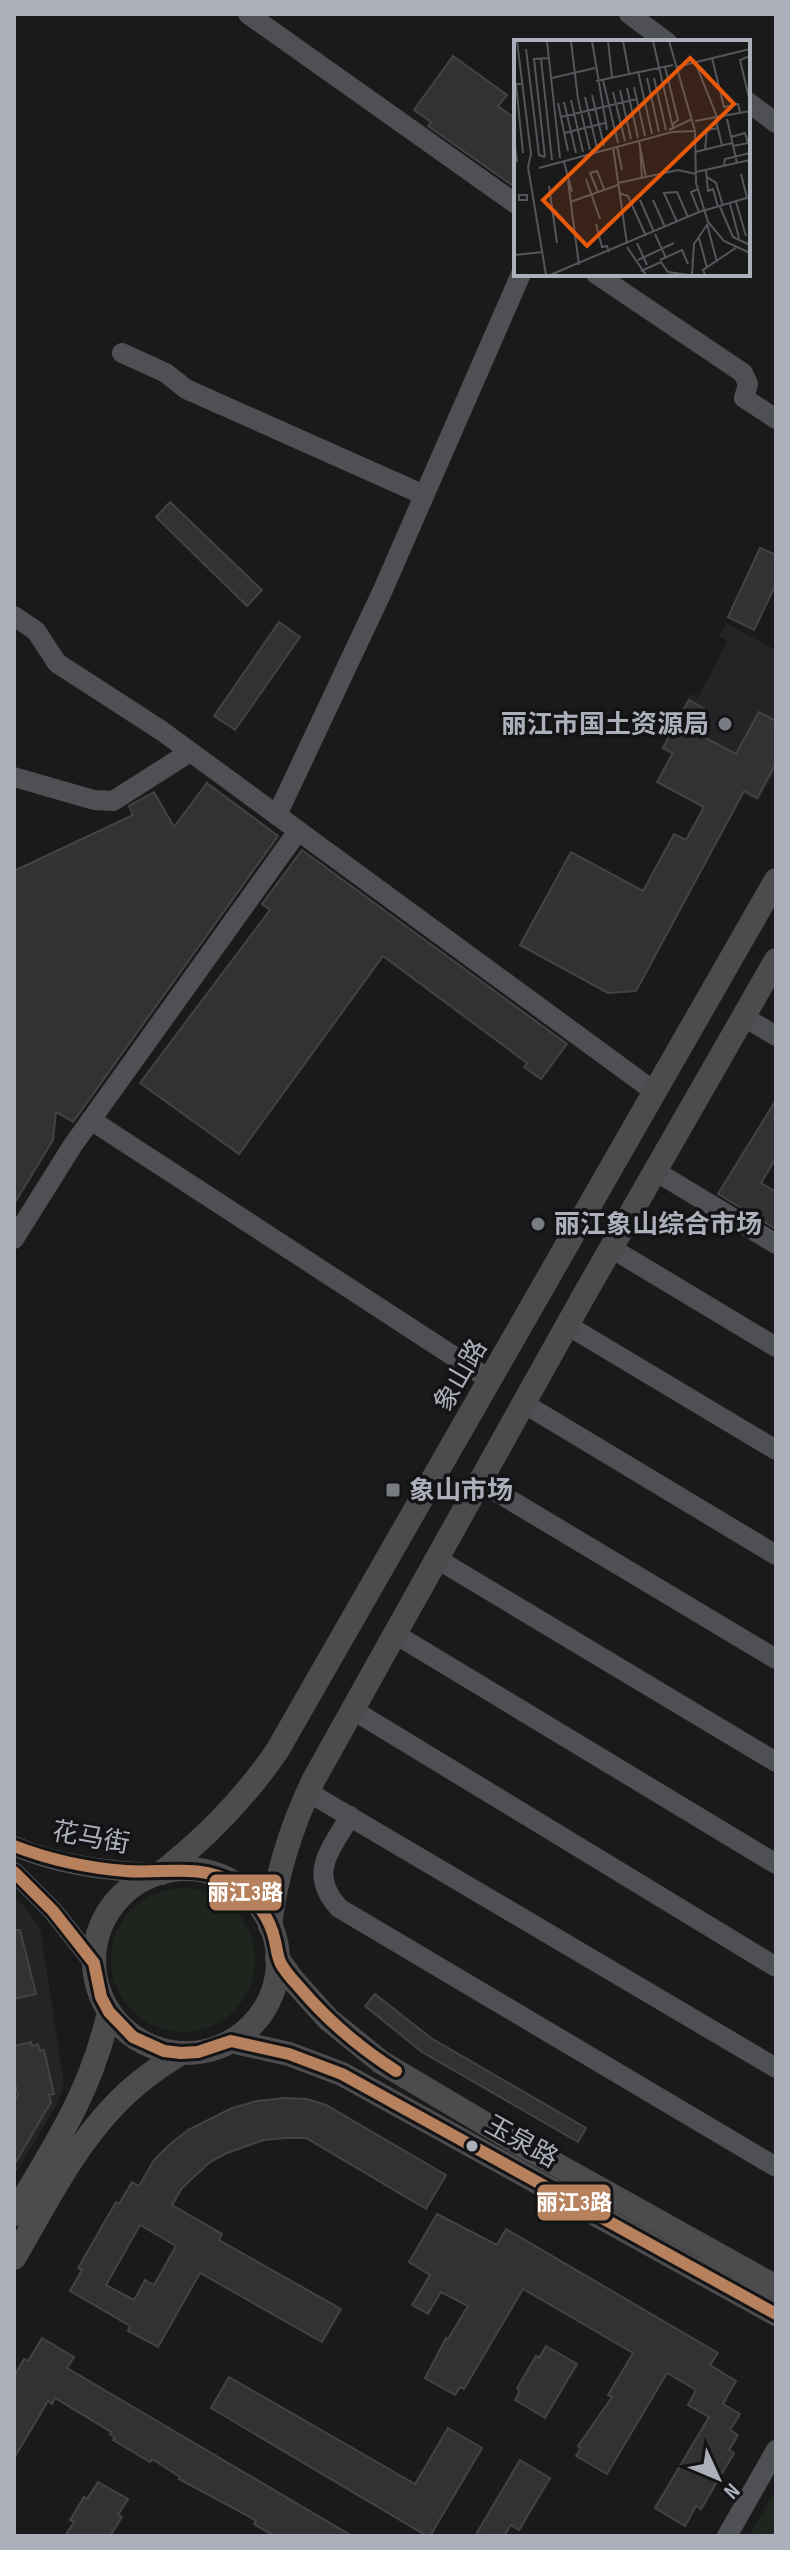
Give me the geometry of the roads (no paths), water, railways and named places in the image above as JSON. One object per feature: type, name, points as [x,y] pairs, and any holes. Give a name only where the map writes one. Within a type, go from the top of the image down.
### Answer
[{"type":"main road","name":"象山路","points":[[161,1873],[216,1826],[277,1751],[776,880]]},
{"type":"main road","points":[[270,1926],[284,1853],[308,1792],[523,1403],[776,960]]},
{"type":"main road","points":[[195,1870],[228,1879],[254,1900],[270,1926],[277,1974],[267,2004],[245,2031],[231,2041],[198,2052],[181,2053],[148,2045],[133,2037],[109,2012],[98,1989],[94,1963],[100,1929],[117,1900],[130,1888],[161,1873],[195,1870]]},
{"type":"main road","name":"玉泉路","points":[[277,1958],[328,2019],[381,2062],[514,2141],[776,2287]]},
{"type":"main road","points":[[14,2214],[75,2111],[87,2085],[109,2012]]},
{"type":"main road","name":"玉泉路","points":[[231,2041],[289,2054],[342,2074],[776,2314]]},
{"type":"main road","points":[[14,2258],[95,2127],[133,2087],[181,2053]]},
{"type":"street","points":[[248,14],[514,203]]},
{"type":"street","points":[[629,14],[664,40]]},
{"type":"street","points":[[750,104],[776,123]]},
{"type":"street","points":[[277,815],[382,592],[520,276]]},
{"type":"street","points":[[599,276],[743,373],[748,384],[744,398],[776,419]]},
{"type":"street","points":[[122,353],[166,373],[186,389],[424,495]]},
{"type":"street","points":[[14,616],[36,631],[57,663],[190,752],[655,1092]]},
{"type":"street","points":[[14,777],[94,800],[113,801],[190,752]]},
{"type":"street","points":[[14,1239],[91,1120],[298,831]]},
{"type":"street","points":[[744,1017],[776,1036]]},
{"type":"street","points":[[91,1120],[490,1380]]},
{"type":"street","points":[[655,1171],[776,1244]]},
{"type":"street","points":[[611,1248],[776,1347]]},
{"type":"street","points":[[567,1325],[776,1450]]},
{"type":"street","points":[[523,1403],[776,1555]]},
{"type":"street","points":[[480,1482],[776,1659]]},
{"type":"street","points":[[437,1559],[776,1762]]},
{"type":"street","points":[[395,1634],[776,1864]]},
{"type":"street","points":[[353,1710],[776,1967]]},
{"type":"street","points":[[308,1792],[776,2068]]},
{"type":"street","points":[[350,1816],[323,1868],[326,1890],[339,1908],[776,2167]]},
{"type":"street","name":"花马街","points":[[14,1846],[89,1867],[161,1873]]},
{"type":"street","points":[[14,1872],[53,1911],[94,1963]]},
{"type":"street","points":[[727,2536],[776,2450]]},
{"type":"place","name":"丽江市国土资源局","points":[[725,724]]},
{"type":"place","name":"丽江象山综合市场","points":[[538,1224]]},
{"type":"place","name":"象山市场","points":[[393,1490]]}]
